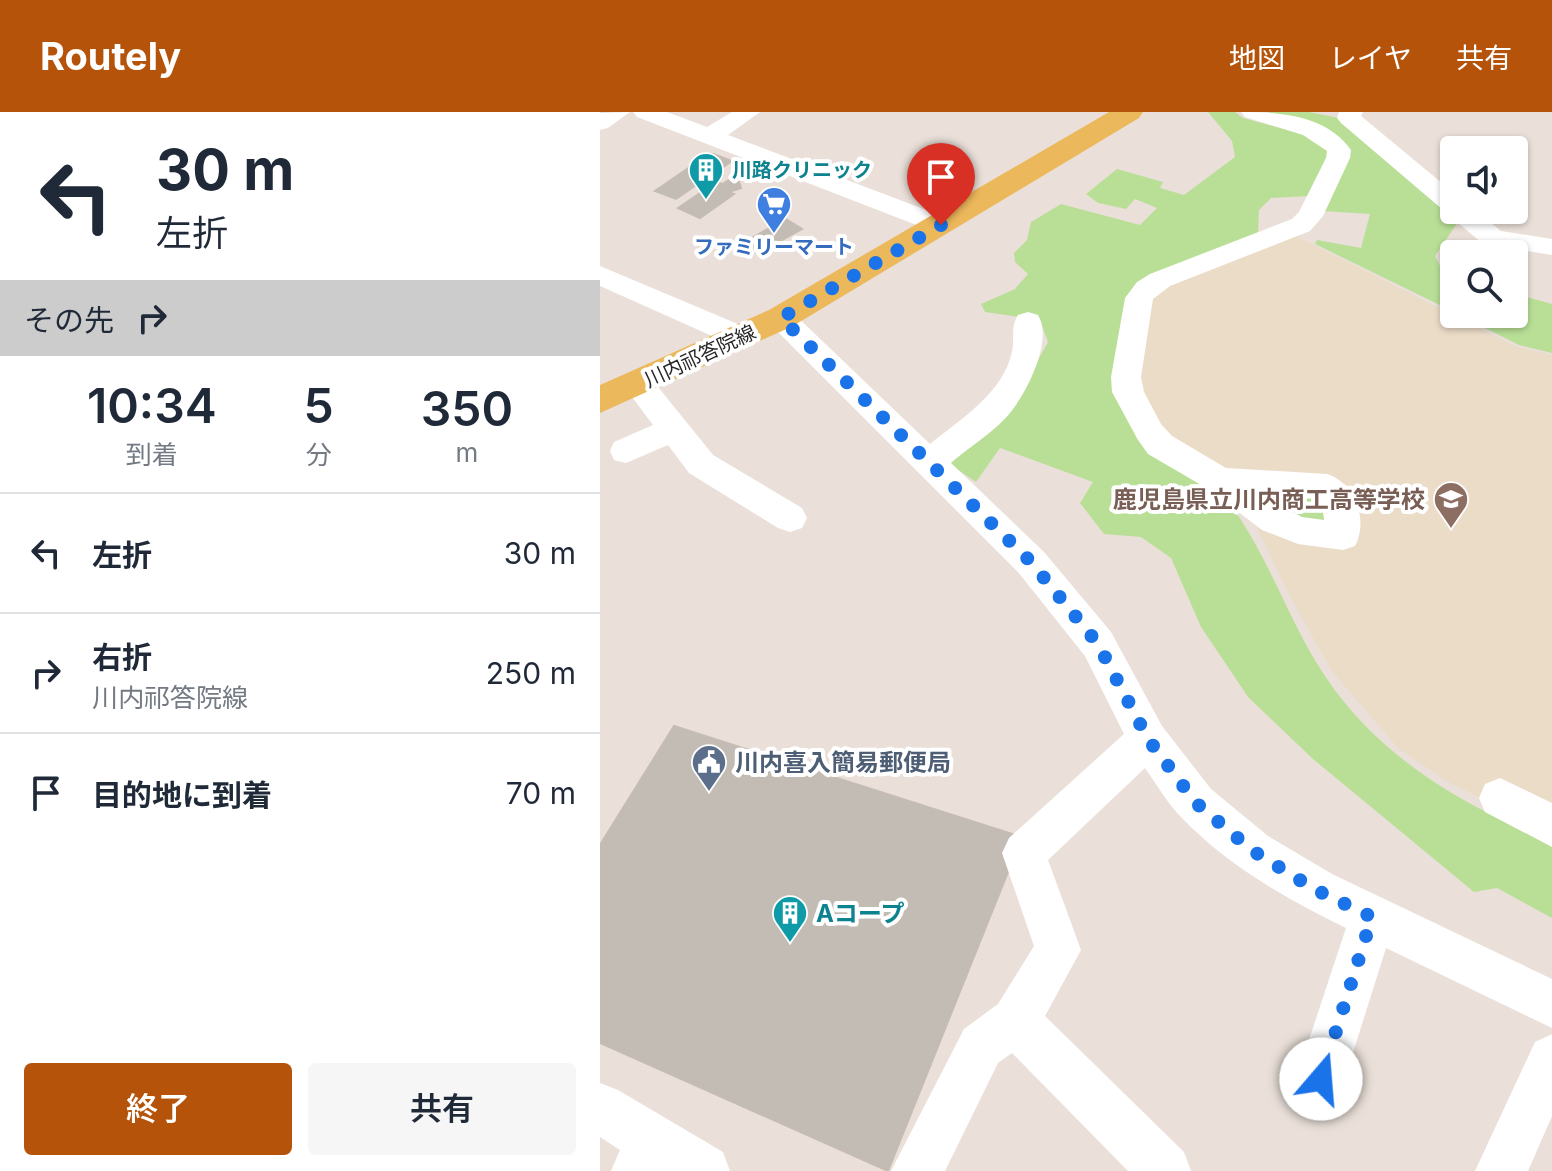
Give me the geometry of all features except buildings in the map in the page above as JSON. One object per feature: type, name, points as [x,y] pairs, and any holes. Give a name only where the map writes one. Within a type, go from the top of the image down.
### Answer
[{"type":"main road","name":"川内祁答院線","points":[[600,400],[639,385],[781,318],[941,225],[1122,113]]},
{"type":"street","points":[[600,123],[618,112]]},
{"type":"street","points":[[645,112],[941,225]]},
{"type":"street","points":[[710,136],[748,112]]},
{"type":"street","points":[[1220,480],[1160,445],[1149,432],[1128,392],[1126,377],[1139,298],[1147,288],[1160,280],[1289,231],[1310,216],[1339,150],[1333,142],[1319,134],[1253,112]]},
{"type":"street","points":[[1351,112],[1349,118],[1440,194]]},
{"type":"street","points":[[1476,224],[1493,238],[1552,247]]},
{"type":"street","points":[[600,275],[741,337]]},
{"type":"street","points":[[781,318],[1031,562],[1098,644],[1148,739],[1196,803],[1253,851],[1316,890],[1552,1004]]},
{"type":"street","points":[[929,463],[1001,403],[1027,353],[1028,322]]},
{"type":"street","points":[[639,385],[701,464],[790,518]]},
{"type":"street","points":[[626,451],[673,429]]},
{"type":"street","points":[[917,1171],[981,1046],[1015,1021],[1058,950],[1024,853],[1148,739]]},
{"type":"street","points":[[1500,798],[1552,826]]},
{"type":"street","points":[[1321,1079],[1372,917]]},
{"type":"street","points":[[1015,1021],[1165,1171]]},
{"type":"street","points":[[1501,1171],[1552,1059]]},
{"type":"street","points":[[600,1108],[647,1156],[704,1171]]},
{"type":"shaded area","name":"鹿児島県立川内商工高等学校","points":[[1294,235],[1440,308],[1440,328],[1479,328],[1517,347],[1552,355],[1552,833],[1450,783],[1399,749],[1331,670],[1286,589],[1253,519],[1348,495],[1335,477],[1222,471],[1163,436],[1139,393],[1147,306],[1163,286]]},
{"type":"green space","points":[[1208,112],[1235,112],[1243,118],[1315,137],[1327,146],[1328,155],[1310,196],[1271,198],[1259,210],[1258,234],[1152,276],[1117,378],[1198,466],[1241,520],[1313,657],[1346,705],[1370,731],[1425,776],[1455,795],[1552,841],[1552,918],[1497,888],[1474,892],[1313,759],[1248,697],[1201,627],[1171,558],[1141,537],[1104,534],[1080,503],[1093,482],[1000,448],[976,482],[948,463],[1032,371],[1048,342],[1040,320],[985,312],[981,304],[1015,289],[1028,274],[1015,262],[1014,253],[1027,240],[1031,222],[1061,204],[1140,225],[1157,208],[1135,199],[1126,209],[1098,203],[1086,194],[1117,169],[1163,182],[1160,188],[1184,195],[1235,157],[1232,141]]},
{"type":"green space","points":[[1269,112],[1309,112],[1339,118],[1440,202],[1440,224],[1457,224],[1446,240],[1440,240],[1440,249],[1435,256],[1440,266],[1440,305],[1315,244],[1317,240],[1361,248],[1370,214],[1322,211],[1346,161]]},
{"type":"green space","points":[[1528,297],[1552,304],[1552,353],[1519,345],[1485,328],[1528,328]]},
{"type":"green space","points":[[1260,492],[1319,495],[1335,513],[1318,524],[1262,504]]},
{"type":"place","name":"川路クリニック","points":[[706,201]]},
{"type":"place","name":"ファミリーマート","points":[[774,235]]},
{"type":"place","name":"鹿児島県立川内商工高等学校","points":[[1451,530]]},
{"type":"place","name":"川内喜入簡易郵便局","points":[[709,793]]},
{"type":"place","name":"Aコープ","points":[[790,944]]},
{"type":"route","points":[[941,225],[781,318],[1031,562],[1098,644],[1148,739],[1196,803],[1253,851],[1316,890],[1372,917],[1321,1079]]}]
